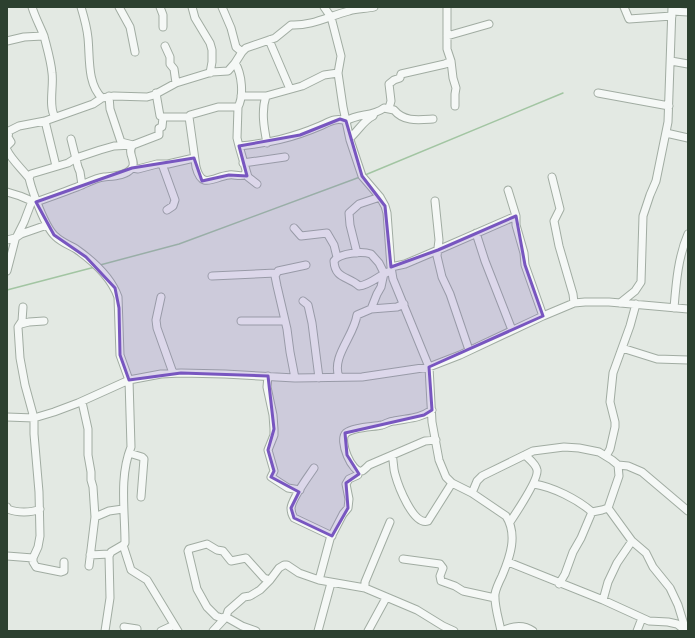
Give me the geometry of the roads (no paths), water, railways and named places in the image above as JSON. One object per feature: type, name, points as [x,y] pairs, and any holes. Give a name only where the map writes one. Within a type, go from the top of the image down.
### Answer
[{"type":"street","points":[[32,7],[34,16],[43,36],[52,70],[52,109],[55,116]]},
{"type":"street","points":[[81,7],[88,37],[92,81],[98,94],[106,97],[141,97],[154,95],[176,83],[210,73],[228,71],[246,48],[275,38],[291,25],[315,23],[350,10],[374,7]]},
{"type":"street","points":[[119,7],[130,27],[135,52]]},
{"type":"street","points":[[160,7],[163,15],[163,27]]},
{"type":"street","points":[[192,7],[195,18],[210,43],[212,50],[210,73]]},
{"type":"street","points":[[222,7],[231,28],[236,47],[242,52]]},
{"type":"street","points":[[324,7],[331,17],[341,56],[338,73],[350,138],[362,176],[380,197],[385,206],[387,213],[389,270],[429,367],[432,422],[439,460],[446,477],[452,483],[472,493],[506,516],[510,522],[513,535],[508,562],[495,592],[501,631],[509,627],[521,626],[533,631]]},
{"type":"street","points":[[447,7],[447,49],[452,61],[453,78],[456,88],[455,106]]},
{"type":"street","points":[[624,7],[629,19],[672,11],[688,12]]},
{"type":"street","points":[[620,303],[636,291],[641,282],[643,216],[656,181],[668,122],[672,11]]},
{"type":"street","points":[[447,36],[489,24]]},
{"type":"street","points":[[7,41],[24,37],[43,36]]},
{"type":"street","points":[[269,40],[290,89]]},
{"type":"street","points":[[165,46],[170,57],[170,64],[174,69],[176,83]]},
{"type":"street","points":[[390,108],[391,101],[389,84],[400,78],[401,74],[452,61]]},
{"type":"street","points":[[671,61],[688,64]]},
{"type":"street","points":[[235,63],[238,67],[241,96],[238,107],[237,138],[248,177],[257,184]]},
{"type":"street","points":[[241,96],[266,96],[308,84],[324,76],[338,73]]},
{"type":"street","points":[[156,93],[160,116],[163,117],[188,117],[190,115],[218,107],[238,107]]},
{"type":"street","points":[[598,93],[669,106]]},
{"type":"street","points":[[266,96],[264,126],[268,143]]},
{"type":"street","points":[[7,128],[45,121],[55,116],[93,104],[106,97]]},
{"type":"street","points":[[106,97],[122,142],[133,144]]},
{"type":"street","points":[[239,146],[268,143],[300,135],[337,119],[346,121],[354,116],[377,114],[384,108],[390,108],[398,115],[405,118],[414,120],[432,119]]},
{"type":"street","points":[[350,138],[359,130],[368,118],[374,114]]},
{"type":"street","points":[[29,178],[31,174],[68,163],[76,158],[114,146],[133,144],[159,135],[159,128],[162,127],[163,117]]},
{"type":"street","points":[[188,117],[194,158],[198,175],[201,179],[204,181],[229,175],[242,176],[246,171]]},
{"type":"street","points":[[45,121],[56,166]]},
{"type":"street","points":[[7,146],[11,142],[8,137],[9,132],[19,126]]},
{"type":"street","points":[[666,133],[688,138]]},
{"type":"street","points":[[71,139],[82,179],[82,185]]},
{"type":"street","points":[[132,168],[133,161],[130,153],[131,146],[133,144]]},
{"type":"street","points":[[7,150],[10,156],[29,178],[34,202],[54,236],[86,257],[110,281],[115,288],[118,297],[120,308],[120,355],[129,380],[132,447],[129,453],[124,477],[122,504],[123,545],[131,570],[148,580],[176,628],[161,631]]},
{"type":"street","points":[[243,163],[285,157]]},
{"type":"street","points":[[7,192],[34,202],[102,178],[114,177],[123,174],[132,168],[138,169],[157,164],[168,164],[194,158]]},
{"type":"street","points":[[162,164],[175,200],[173,206],[167,210]]},
{"type":"street","points":[[552,177],[560,209],[554,221],[574,303]]},
{"type":"street","points":[[508,190],[516,216],[516,225],[524,253],[525,265],[543,316]]},
{"type":"street","points":[[357,253],[350,225],[349,213],[359,204],[380,197]]},
{"type":"street","points":[[435,201],[438,250],[437,256],[442,277],[450,294],[469,350]]},
{"type":"street","points":[[7,270],[15,238],[34,202]]},
{"type":"street","points":[[294,228],[301,236],[327,233],[334,245],[337,257],[334,261],[334,266],[337,273],[359,286],[369,283],[389,270],[516,216]]},
{"type":"street","points":[[7,240],[47,224]]},
{"type":"street","points":[[476,233],[485,262],[512,330]]},
{"type":"street","points":[[674,308],[679,261],[688,234]]},
{"type":"street","points":[[337,257],[357,253],[368,253],[374,256],[389,270]]},
{"type":"street","points":[[212,276],[276,273],[286,268],[306,265]]},
{"type":"street","points":[[371,310],[389,270]]},
{"type":"street","points":[[276,273],[276,286],[285,321],[295,378]]},
{"type":"street","points":[[161,297],[156,320],[157,328],[174,373]]},
{"type":"street","points":[[302,301],[308,305],[319,378]]},
{"type":"street","points":[[7,417],[34,418],[82,402],[129,380],[161,374],[225,374],[295,378],[362,377],[429,367],[574,303],[620,303],[688,309]]},
{"type":"street","points":[[339,377],[337,362],[351,333],[357,315],[371,310],[404,304]]},
{"type":"street","points":[[606,456],[610,449],[615,427],[610,402],[613,373],[636,304]]},
{"type":"street","points":[[23,307],[21,324],[18,327],[20,358],[25,385],[34,418],[40,509],[40,536],[33,562],[36,567],[61,572],[64,571],[64,562]]},
{"type":"street","points":[[21,324],[44,321]]},
{"type":"street","points":[[241,321],[285,321]]},
{"type":"street","points":[[622,348],[657,359],[688,360]]},
{"type":"street","points":[[268,376],[267,387],[273,414],[274,429],[274,434],[268,450],[274,471],[271,477],[288,488],[300,490]]},
{"type":"street","points":[[82,402],[88,429],[88,455],[96,512],[89,566]]},
{"type":"street","points":[[358,471],[355,470],[347,456],[343,443],[344,435],[346,433],[357,429],[383,425],[392,421],[424,415],[432,410]]},
{"type":"street","points":[[358,471],[425,441],[436,440]]},
{"type":"street","points":[[472,493],[477,481],[482,476],[533,451],[564,447],[579,448],[599,452],[618,466],[628,466],[642,472],[688,511]]},
{"type":"street","points":[[129,453],[144,459],[141,497]]},
{"type":"street","points":[[392,455],[394,472],[408,506],[420,521],[428,521],[452,483]]},
{"type":"street","points":[[510,522],[519,510],[534,484],[533,481],[538,472],[537,468],[525,455]]},
{"type":"street","points":[[608,508],[619,476],[618,466]]},
{"type":"street","points":[[314,468],[291,508],[292,514],[294,518],[332,536]]},
{"type":"street","points":[[319,580],[332,536],[342,514],[348,508],[349,499],[346,484],[349,479],[358,475],[358,471]]},
{"type":"street","points":[[534,484],[554,490],[580,502],[592,512]]},
{"type":"street","points":[[7,507],[12,511],[34,511],[40,509]]},
{"type":"street","points":[[592,512],[608,508]]},
{"type":"street","points":[[608,508],[632,541],[646,553],[653,567],[670,588],[678,606],[686,631]]},
{"type":"street","points":[[95,517],[109,511],[123,509]]},
{"type":"street","points":[[559,584],[565,574],[573,552],[581,538],[592,512]]},
{"type":"street","points":[[365,588],[365,582],[390,522]]},
{"type":"street","points":[[603,600],[608,582],[617,563],[632,541]]},
{"type":"street","points":[[256,631],[242,626],[226,617],[221,618],[216,616],[207,607],[196,589],[192,564],[188,551],[189,549],[207,544],[217,550],[223,551],[231,561],[246,558],[264,578],[270,580]]},
{"type":"street","points":[[90,555],[109,554],[123,545]]},
{"type":"street","points":[[105,631],[110,598],[110,575],[108,566],[109,554]]},
{"type":"street","points":[[7,556],[33,558]]},
{"type":"street","points":[[403,559],[440,564],[443,568],[440,576],[441,581],[455,586],[463,591],[495,598]]},
{"type":"street","points":[[508,562],[559,584],[603,600],[649,621],[672,623],[686,631]]},
{"type":"street","points":[[213,631],[226,617],[228,611],[244,597],[250,596],[260,590],[279,568],[284,565],[287,565],[299,573],[319,580],[365,588],[417,610],[454,631]]},
{"type":"street","points":[[318,631],[331,583]]},
{"type":"street","points":[[368,631],[386,598]]},
{"type":"street","points":[[637,631],[642,618]]},
{"type":"street","points":[[124,627],[139,630]]},
{"type":"waterway","points":[[365,175],[563,93]]},
{"type":"waterway","points":[[100,265],[179,244],[360,177]]},
{"type":"waterway","points":[[7,290],[95,267]]}]
